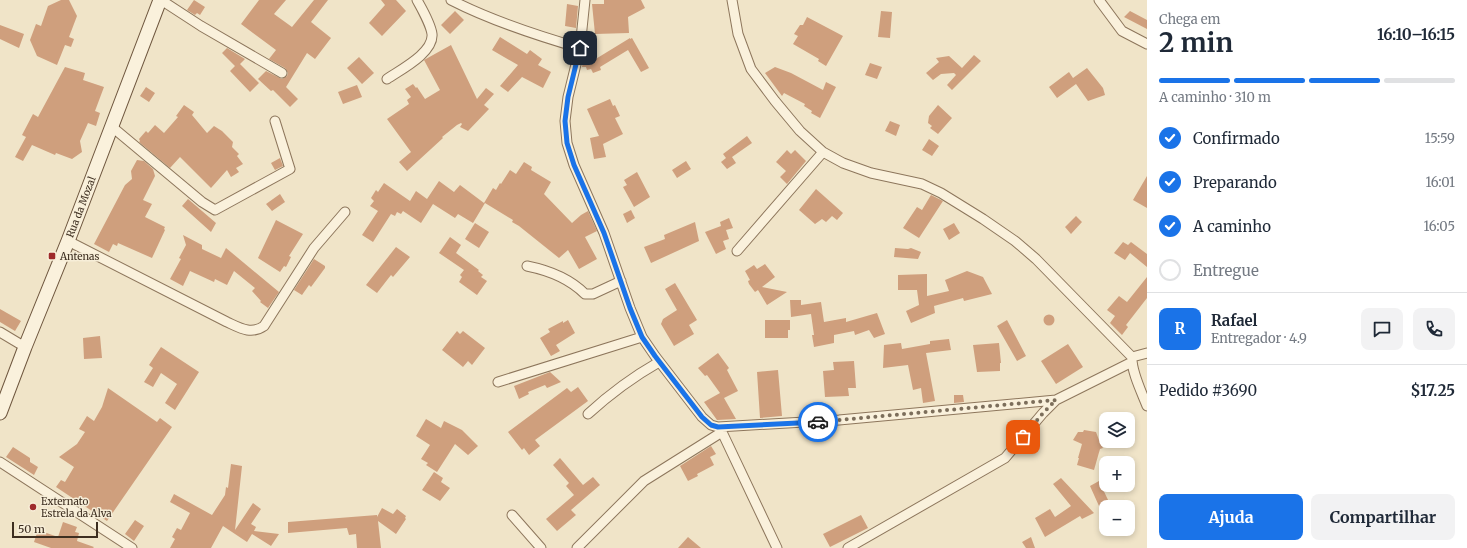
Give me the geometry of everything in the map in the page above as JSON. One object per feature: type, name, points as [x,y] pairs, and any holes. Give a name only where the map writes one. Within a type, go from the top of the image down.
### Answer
[{"type":"main road","name":"Rua da Mozal","points":[[0,413],[161,0]]},
{"type":"street","points":[[161,0],[200,26],[282,73]]},
{"type":"street","points":[[387,79],[422,55],[431,42],[432,34],[417,0]]},
{"type":"street","points":[[451,0],[475,12],[531,34],[580,48]]},
{"type":"street","points":[[585,0],[580,48],[568,97],[565,121],[567,143],[574,165],[604,233],[630,308],[642,337],[659,362],[702,417],[711,425],[720,429],[839,420],[1056,400]]},
{"type":"street","points":[[732,0],[738,34],[751,69],[774,101],[800,130],[823,152],[843,163],[871,173],[922,184],[942,193],[1015,241],[1036,259],[1132,360],[1147,406]]},
{"type":"street","points":[[1099,0],[1122,31],[1147,44]]},
{"type":"street","points":[[111,126],[202,202],[215,210],[290,169],[275,121]]},
{"type":"street","points":[[737,251],[823,152]]},
{"type":"street","points":[[68,241],[227,322],[244,330],[253,331],[259,330],[264,326],[314,248],[345,212]]},
{"type":"street","points":[[527,266],[537,268],[565,279],[578,287],[585,294],[593,294],[621,282]]},
{"type":"street","points":[[0,332],[25,346]]},
{"type":"street","points":[[498,382],[642,337]]},
{"type":"street","points":[[848,548],[1005,458],[1056,400],[1147,353]]},
{"type":"street","points":[[588,414],[619,387],[659,362]]},
{"type":"street","points":[[577,548],[644,481],[720,429]]},
{"type":"street","points":[[720,429],[777,548]]},
{"type":"street","points":[[0,462],[132,548]]},
{"type":"street","points":[[512,515],[541,548]]},
{"type":"building","points":[[61,0],[69,0],[77,16],[69,37],[74,39],[71,47],[65,45],[57,65],[37,56],[30,40],[36,24],[41,26],[48,6]]},
{"type":"building","points":[[194,0],[205,7],[200,15],[197,13],[195,15],[187,10]]},
{"type":"building","points":[[259,0],[286,0],[274,14],[292,27],[314,0],[328,0],[311,22],[331,38],[315,59],[307,53],[286,87],[298,99],[290,107],[273,90],[271,91],[258,79],[266,71],[282,79],[287,76],[288,73],[285,68],[269,59],[276,50],[241,24]]},
{"type":"building","points":[[381,0],[396,0],[406,11],[382,36],[369,23],[385,5]]},
{"type":"building","points":[[604,0],[641,0],[645,8],[628,17],[629,33],[595,34],[592,4],[604,4]]},
{"type":"building","points":[[567,4],[578,6],[576,28],[565,26]]},
{"type":"building","points":[[455,11],[464,20],[450,34],[441,25]]},
{"type":"building","points":[[881,11],[892,12],[890,38],[878,37]]},
{"type":"building","points":[[1130,11],[1147,20],[1147,29],[1124,17]]},
{"type":"building","points":[[807,17],[843,36],[826,66],[818,61],[819,59],[793,44],[798,36],[794,34],[800,25],[803,25]]},
{"type":"building","points":[[0,25],[24,34],[19,48],[0,39]]},
{"type":"building","points":[[500,37],[527,54],[530,50],[542,59],[538,65],[551,72],[543,88],[522,77],[508,92],[500,86],[518,65],[492,50]]},
{"type":"building","points":[[632,38],[649,68],[641,72],[628,50],[600,67],[601,70],[593,73],[591,69],[587,70],[586,67],[582,67],[584,56],[589,55],[594,60]]},
{"type":"building","points":[[451,45],[477,99],[486,88],[494,94],[484,105],[489,109],[468,131],[460,127],[462,124],[461,123],[457,125],[442,137],[443,138],[407,171],[399,162],[411,152],[387,119],[409,104],[407,100],[411,97],[405,89],[413,84],[416,88],[417,87],[425,99],[440,90],[424,60]]},
{"type":"building","points":[[227,48],[245,59],[240,64],[259,83],[250,92],[230,71],[235,66],[222,53]]},
{"type":"building","points":[[974,55],[981,61],[952,90],[947,85],[956,75],[954,73],[941,74],[933,80],[926,73],[939,62],[936,58],[949,56],[962,68]]},
{"type":"building","points":[[359,57],[374,73],[362,84],[347,68]]},
{"type":"building","points":[[870,63],[882,67],[877,79],[865,75]]},
{"type":"building","points":[[65,67],[85,73],[83,80],[104,87],[95,111],[100,113],[96,126],[88,123],[80,141],[82,152],[72,159],[56,153],[55,155],[32,145],[23,161],[15,157],[26,137],[22,135],[33,114],[38,117]]},
{"type":"building","points":[[775,67],[791,73],[823,90],[826,82],[836,87],[820,118],[811,113],[812,111],[804,106],[805,104],[784,93],[782,96],[765,73]]},
{"type":"building","points":[[1087,68],[1103,88],[1105,95],[1088,101],[1076,84],[1057,98],[1049,87],[1069,72],[1073,78]]},
{"type":"building","points":[[357,85],[362,97],[343,104],[338,92]]},
{"type":"building","points":[[146,87],[155,93],[149,102],[140,96]]},
{"type":"building","points":[[610,99],[613,106],[615,105],[620,116],[615,118],[623,134],[603,144],[606,157],[594,159],[590,138],[599,136],[587,109]]},
{"type":"building","points":[[184,105],[194,112],[192,115],[207,133],[214,126],[222,131],[233,142],[232,147],[239,154],[237,156],[243,164],[236,168],[239,172],[231,177],[227,170],[211,188],[180,157],[170,168],[139,142],[139,139],[146,131],[148,133],[155,125],[164,133],[178,117],[176,116]]},
{"type":"building","points":[[938,105],[952,118],[938,134],[930,128],[932,126],[928,123],[929,116]]},
{"type":"building","points":[[890,121],[900,125],[896,136],[885,131]]},
{"type":"building","points":[[747,136],[752,143],[732,157],[736,163],[727,169],[721,162],[726,158],[723,154]]},
{"type":"building","points":[[929,139],[939,146],[932,156],[922,150]]},
{"type":"building","points":[[787,150],[791,154],[795,150],[806,161],[787,184],[780,177],[786,171],[776,162]]},
{"type":"building","points":[[280,158],[283,166],[275,170],[271,163]]},
{"type":"building","points":[[137,160],[144,161],[153,169],[155,176],[143,200],[152,204],[145,217],[165,227],[152,258],[118,243],[117,246],[113,244],[109,252],[94,244],[125,185],[132,179],[131,171]]},
{"type":"building","points":[[686,161],[691,169],[677,178],[672,170]]},
{"type":"building","points":[[524,162],[532,167],[531,170],[551,182],[544,194],[572,223],[588,211],[597,231],[585,237],[597,259],[579,269],[568,250],[559,258],[512,222],[513,220],[485,203],[473,223],[458,214],[455,218],[433,204],[421,223],[403,211],[401,214],[397,212],[395,216],[391,214],[373,242],[362,235],[378,211],[370,206],[374,201],[371,198],[376,190],[378,192],[384,183],[410,201],[416,191],[427,199],[439,181],[454,192],[460,185],[484,203],[493,188],[496,190],[510,170],[516,174]]},
{"type":"building","points":[[637,172],[650,197],[634,207],[623,187],[627,185],[624,180]]},
{"type":"building","points":[[1147,176],[1147,208],[1133,200]]},
{"type":"building","points":[[816,189],[843,213],[837,220],[832,216],[826,222],[822,219],[815,224],[799,210]]},
{"type":"building","points":[[280,194],[285,202],[272,211],[266,204]]},
{"type":"building","points":[[931,195],[943,201],[919,238],[903,228],[917,207],[922,210]]},
{"type":"building","points":[[188,199],[216,223],[211,232],[182,206]]},
{"type":"building","points":[[631,210],[635,218],[627,223],[623,214]]},
{"type":"building","points":[[1076,216],[1082,222],[1071,234],[1065,227]]},
{"type":"building","points":[[729,218],[733,228],[726,230],[729,239],[723,241],[726,249],[716,254],[705,232],[721,226],[720,222]]},
{"type":"building","points":[[276,220],[303,234],[289,256],[291,257],[286,267],[284,266],[280,272],[258,258]]},
{"type":"building","points":[[695,222],[699,241],[651,263],[644,247],[665,239],[664,235]]},
{"type":"building","points":[[475,223],[489,232],[479,248],[465,239]]},
{"type":"building","points":[[954,223],[960,233],[949,240],[943,229]]},
{"type":"building","points":[[183,235],[202,245],[202,249],[221,258],[226,248],[279,292],[268,308],[260,302],[261,301],[252,291],[255,288],[234,271],[227,285],[215,279],[214,282],[190,271],[183,286],[170,279],[181,259],[179,258],[186,245]]},
{"type":"building","points":[[450,237],[461,245],[456,253],[479,270],[478,271],[483,275],[481,277],[487,281],[477,295],[459,282],[462,277],[460,275],[464,270],[439,253]]},
{"type":"building","points":[[1123,242],[1128,245],[1131,242],[1147,254],[1147,267],[1130,253],[1125,260],[1114,253]]},
{"type":"building","points":[[396,247],[410,257],[393,277],[391,275],[377,293],[366,285]]},
{"type":"building","points":[[895,248],[911,248],[921,252],[918,259],[894,257]]},
{"type":"building","points":[[314,259],[325,266],[325,268],[311,287],[309,285],[302,295],[294,290]]},
{"type":"building","points":[[765,264],[775,277],[762,287],[787,292],[767,305],[758,290],[755,292],[749,284],[748,281],[750,280],[745,271],[754,265],[757,269]]},
{"type":"building","points":[[967,271],[983,277],[992,294],[964,301],[963,298],[934,306],[935,313],[911,323],[906,311],[919,305],[917,290],[898,290],[898,275],[927,274],[927,296],[949,291],[945,280]]},
{"type":"building","points":[[1147,277],[1147,298],[1126,325],[1128,327],[1122,335],[1110,323],[1115,316],[1107,310],[1119,296],[1127,302]]},
{"type":"building","points":[[675,283],[697,320],[689,325],[694,334],[674,346],[661,324],[663,319],[677,310],[665,289]]},
{"type":"building","points":[[790,300],[801,300],[801,305],[821,302],[824,322],[846,318],[846,322],[877,313],[885,334],[874,338],[869,330],[855,335],[854,331],[834,335],[834,343],[814,347],[811,314],[791,317]]},
{"type":"building","points":[[0,309],[21,321],[15,331],[0,322]]},
{"type":"building","points":[[1047,315],[1051,315],[1053,316],[1053,324],[1047,325],[1044,322],[1044,318]]},
{"type":"building","points":[[568,320],[575,333],[556,345],[560,351],[551,356],[540,338],[550,332],[548,329]]},
{"type":"building","points":[[765,320],[790,320],[788,338],[765,338]]},
{"type":"building","points":[[1007,320],[1026,356],[1017,361],[997,326]]},
{"type":"building","points":[[457,331],[460,334],[463,331],[485,348],[472,365],[468,361],[463,367],[442,350]]},
{"type":"building","points":[[100,336],[102,358],[84,359],[83,338]]},
{"type":"building","points":[[949,339],[951,350],[926,353],[935,401],[923,403],[921,388],[913,390],[908,365],[883,368],[884,345],[901,343],[902,349],[930,344],[930,341]]},
{"type":"building","points":[[999,343],[1001,363],[1000,371],[977,372],[973,345]]},
{"type":"building","points":[[1068,344],[1083,367],[1056,384],[1041,361]]},
{"type":"building","points":[[161,347],[199,372],[175,410],[165,403],[177,384],[161,373],[153,387],[144,382],[153,368],[149,365]]},
{"type":"building","points":[[718,353],[729,368],[727,370],[738,391],[724,398],[736,419],[717,420],[704,402],[720,393],[707,375],[705,376],[698,368]]},
{"type":"building","points":[[854,361],[856,388],[848,388],[849,396],[825,397],[823,371],[834,370],[833,362]]},
{"type":"building","points":[[778,370],[782,416],[760,418],[757,372]]},
{"type":"building","points":[[550,372],[561,382],[547,388],[545,385],[528,392],[529,394],[519,399],[514,386]]},
{"type":"building","points":[[578,387],[588,401],[535,440],[540,446],[529,455],[524,448],[522,450],[508,432],[567,388],[571,392]]},
{"type":"building","points":[[108,388],[157,422],[160,418],[172,427],[107,521],[56,487],[61,480],[65,482],[74,467],[59,457],[77,444],[85,432],[79,429],[87,416],[94,421],[102,407]]},
{"type":"building","points":[[954,395],[963,395],[964,402],[954,403]]},
{"type":"building","points":[[426,419],[441,428],[444,421],[462,430],[478,446],[468,455],[455,444],[437,472],[426,465],[428,463],[421,459],[430,445],[416,436]]},
{"type":"building","points":[[1084,430],[1096,432],[1099,440],[1099,448],[1103,448],[1100,449],[1094,470],[1077,465],[1082,444],[1073,440],[1078,432],[1083,432]]},
{"type":"building","points":[[711,446],[716,454],[710,457],[714,465],[697,474],[698,476],[688,481],[680,466]]},
{"type":"building","points":[[13,447],[30,458],[30,462],[38,467],[34,475],[6,457]]},
{"type":"building","points":[[560,458],[583,485],[593,477],[600,485],[571,510],[576,515],[557,531],[546,519],[574,495],[566,486],[569,483],[553,465]]},
{"type":"building","points":[[231,464],[242,466],[235,530],[253,503],[261,509],[251,524],[256,527],[254,531],[279,534],[271,546],[252,534],[247,542],[223,526],[211,548],[170,548],[175,539],[172,537],[177,528],[181,530],[190,513],[170,502],[174,494],[212,515],[225,495],[226,487],[228,488]]},
{"type":"building","points":[[434,472],[443,478],[441,482],[450,488],[440,501],[422,490]]},
{"type":"building","points":[[1061,478],[1094,513],[1082,519],[1080,516],[1045,537],[1035,518],[1050,509],[1055,517],[1071,506],[1053,484]]},
{"type":"building","points":[[1099,481],[1099,492],[1104,492],[1108,500],[1099,500],[1099,506],[1090,486]]},
{"type":"building","points":[[382,508],[393,514],[397,509],[406,516],[406,519],[396,534],[378,521],[381,548],[357,548],[356,534],[349,535],[347,528],[288,533],[288,522],[377,515],[377,517]]},
{"type":"building","points":[[861,515],[868,528],[830,547],[823,534]]},
{"type":"building","points":[[135,520],[144,526],[134,541],[125,534]]},
{"type":"building","points":[[63,522],[77,527],[75,532],[79,533],[77,541],[94,547],[51,548],[34,542],[38,530],[58,537]]},
{"type":"building","points":[[688,537],[701,548],[678,548]]},
{"type":"building","points":[[1031,537],[1035,548],[1026,548],[1022,542]]},
{"type":"way so far","points":[[818,422],[1056,400],[1023,437]]},
{"type":"place","name":"Antenas","points":[[52,256]]},
{"type":"place","name":"Externato Estrela da Alva","points":[[33,507]]},
{"type":"route","points":[[580,48],[568,97],[565,121],[567,143],[574,165],[604,233],[630,308],[642,337],[702,417],[711,425],[718,427],[818,422]]}]
